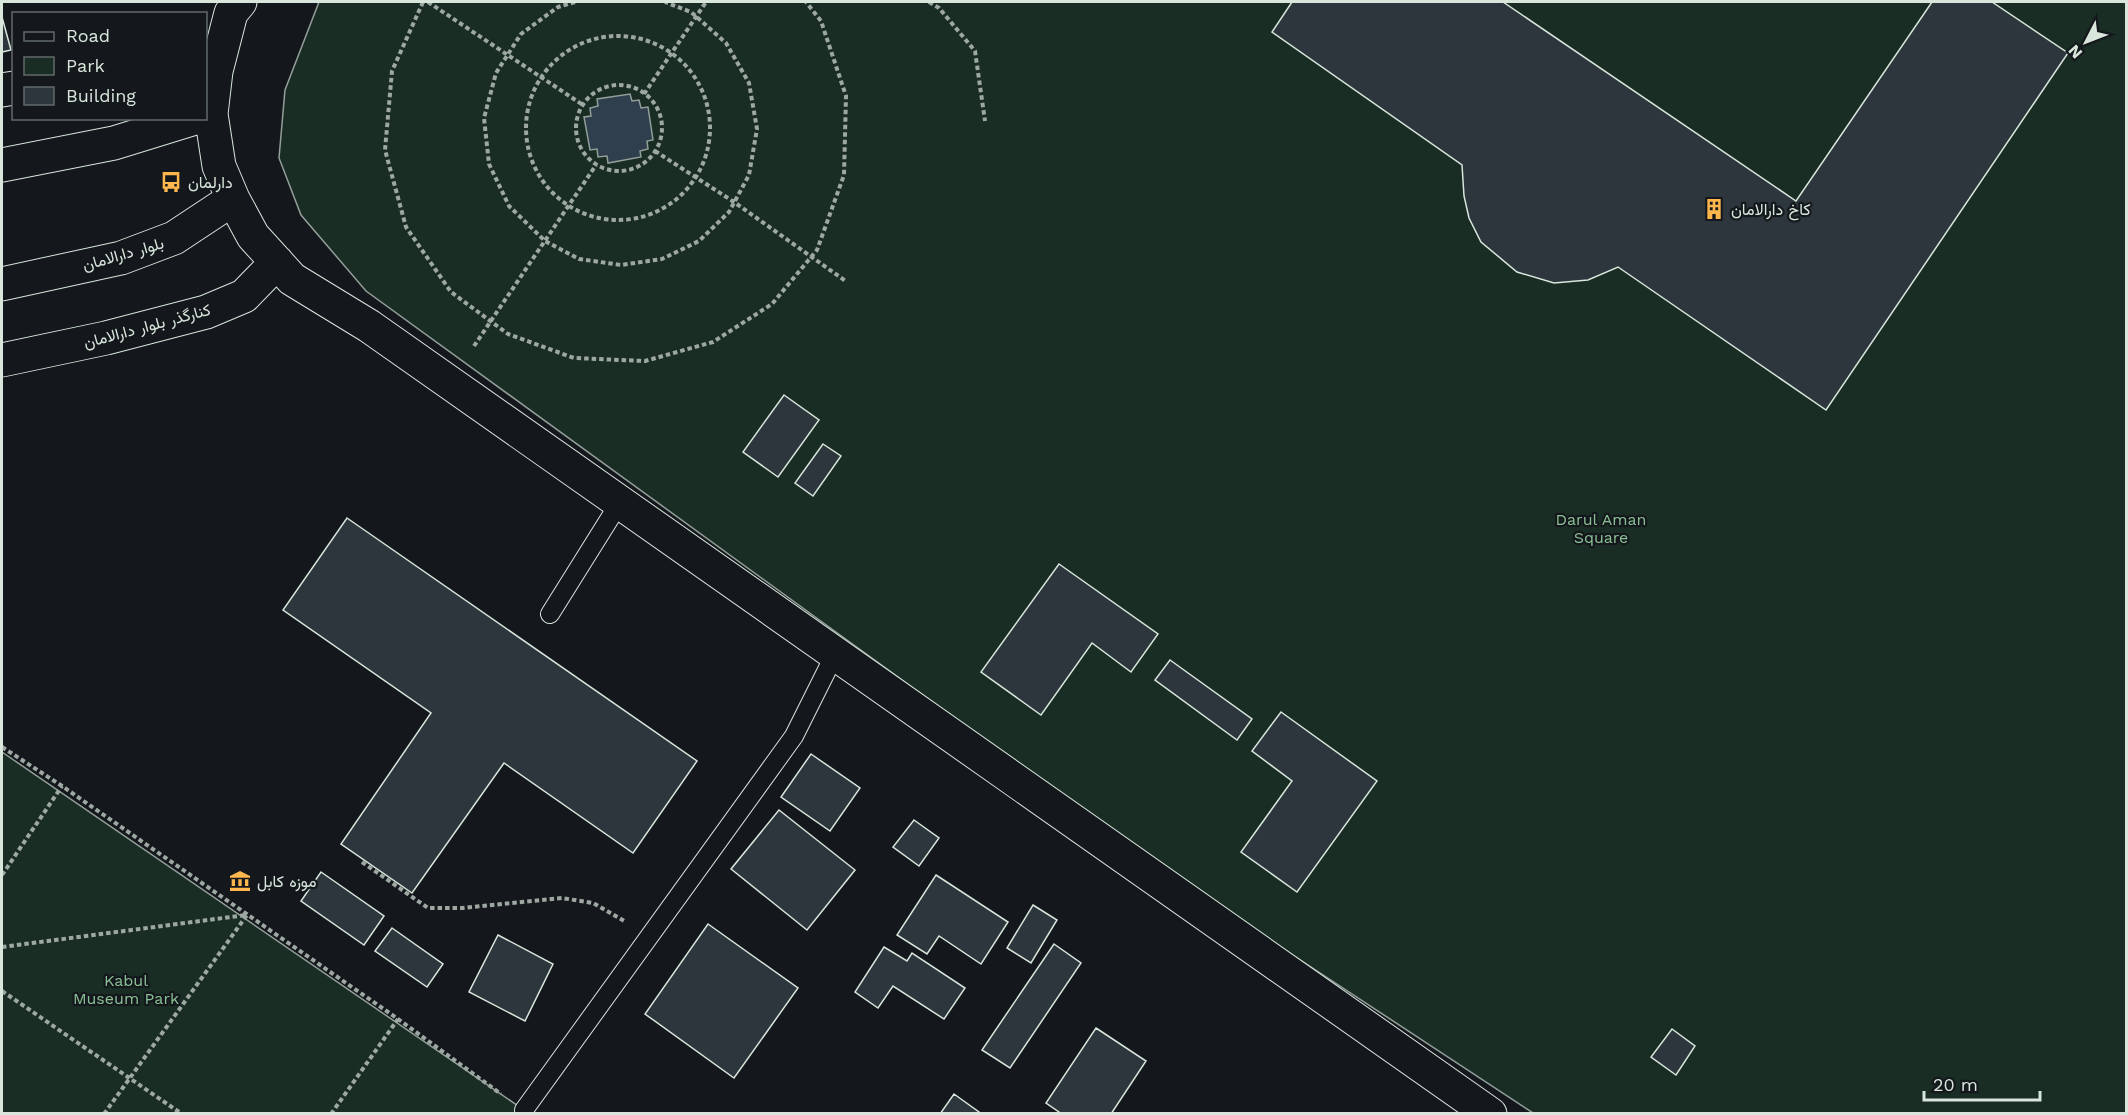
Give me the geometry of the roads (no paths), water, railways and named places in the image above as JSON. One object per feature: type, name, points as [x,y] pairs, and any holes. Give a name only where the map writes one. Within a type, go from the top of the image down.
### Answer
[{"type":"main road","points":[[207,104],[216,70],[216,35],[240,2]]},
{"type":"main road","points":[[2,165],[114,143],[191,120]]},
{"type":"main road","points":[[205,120],[219,166],[233,199],[254,236],[292,279],[369,326],[1490,1113]]},
{"type":"main road","name":"بلوار دارالامان","points":[[2,284],[121,258],[174,238],[233,199]]},
{"type":"main road","name":"کنارگذر بلوار دارالامان","points":[[2,360],[106,338],[206,312],[244,297],[277,262]]},
{"type":"lane","points":[[550,614],[620,502]]},
{"type":"lane","points":[[524,1110],[794,736],[835,654]]},
{"type":"water","points":[[630,94],[632,101],[639,100],[641,108],[648,107],[653,140],[647,141],[648,149],[640,151],[641,157],[608,163],[607,156],[598,157],[597,149],[590,150],[584,117],[591,116],[590,108],[598,106],[597,99]]},
{"type":"place","name":"دارلمان","points":[[171,182]]},
{"type":"place","name":"کاخ دارالامان","points":[[1714,209]]},
{"type":"place","name":"موزه کابل","points":[[240,881]]},
{"type":"park label","name":"Darul Aman Square","points":[[1601,528]]},
{"type":"park label","name":"Kabul Museum Park","points":[[126,989]]}]
